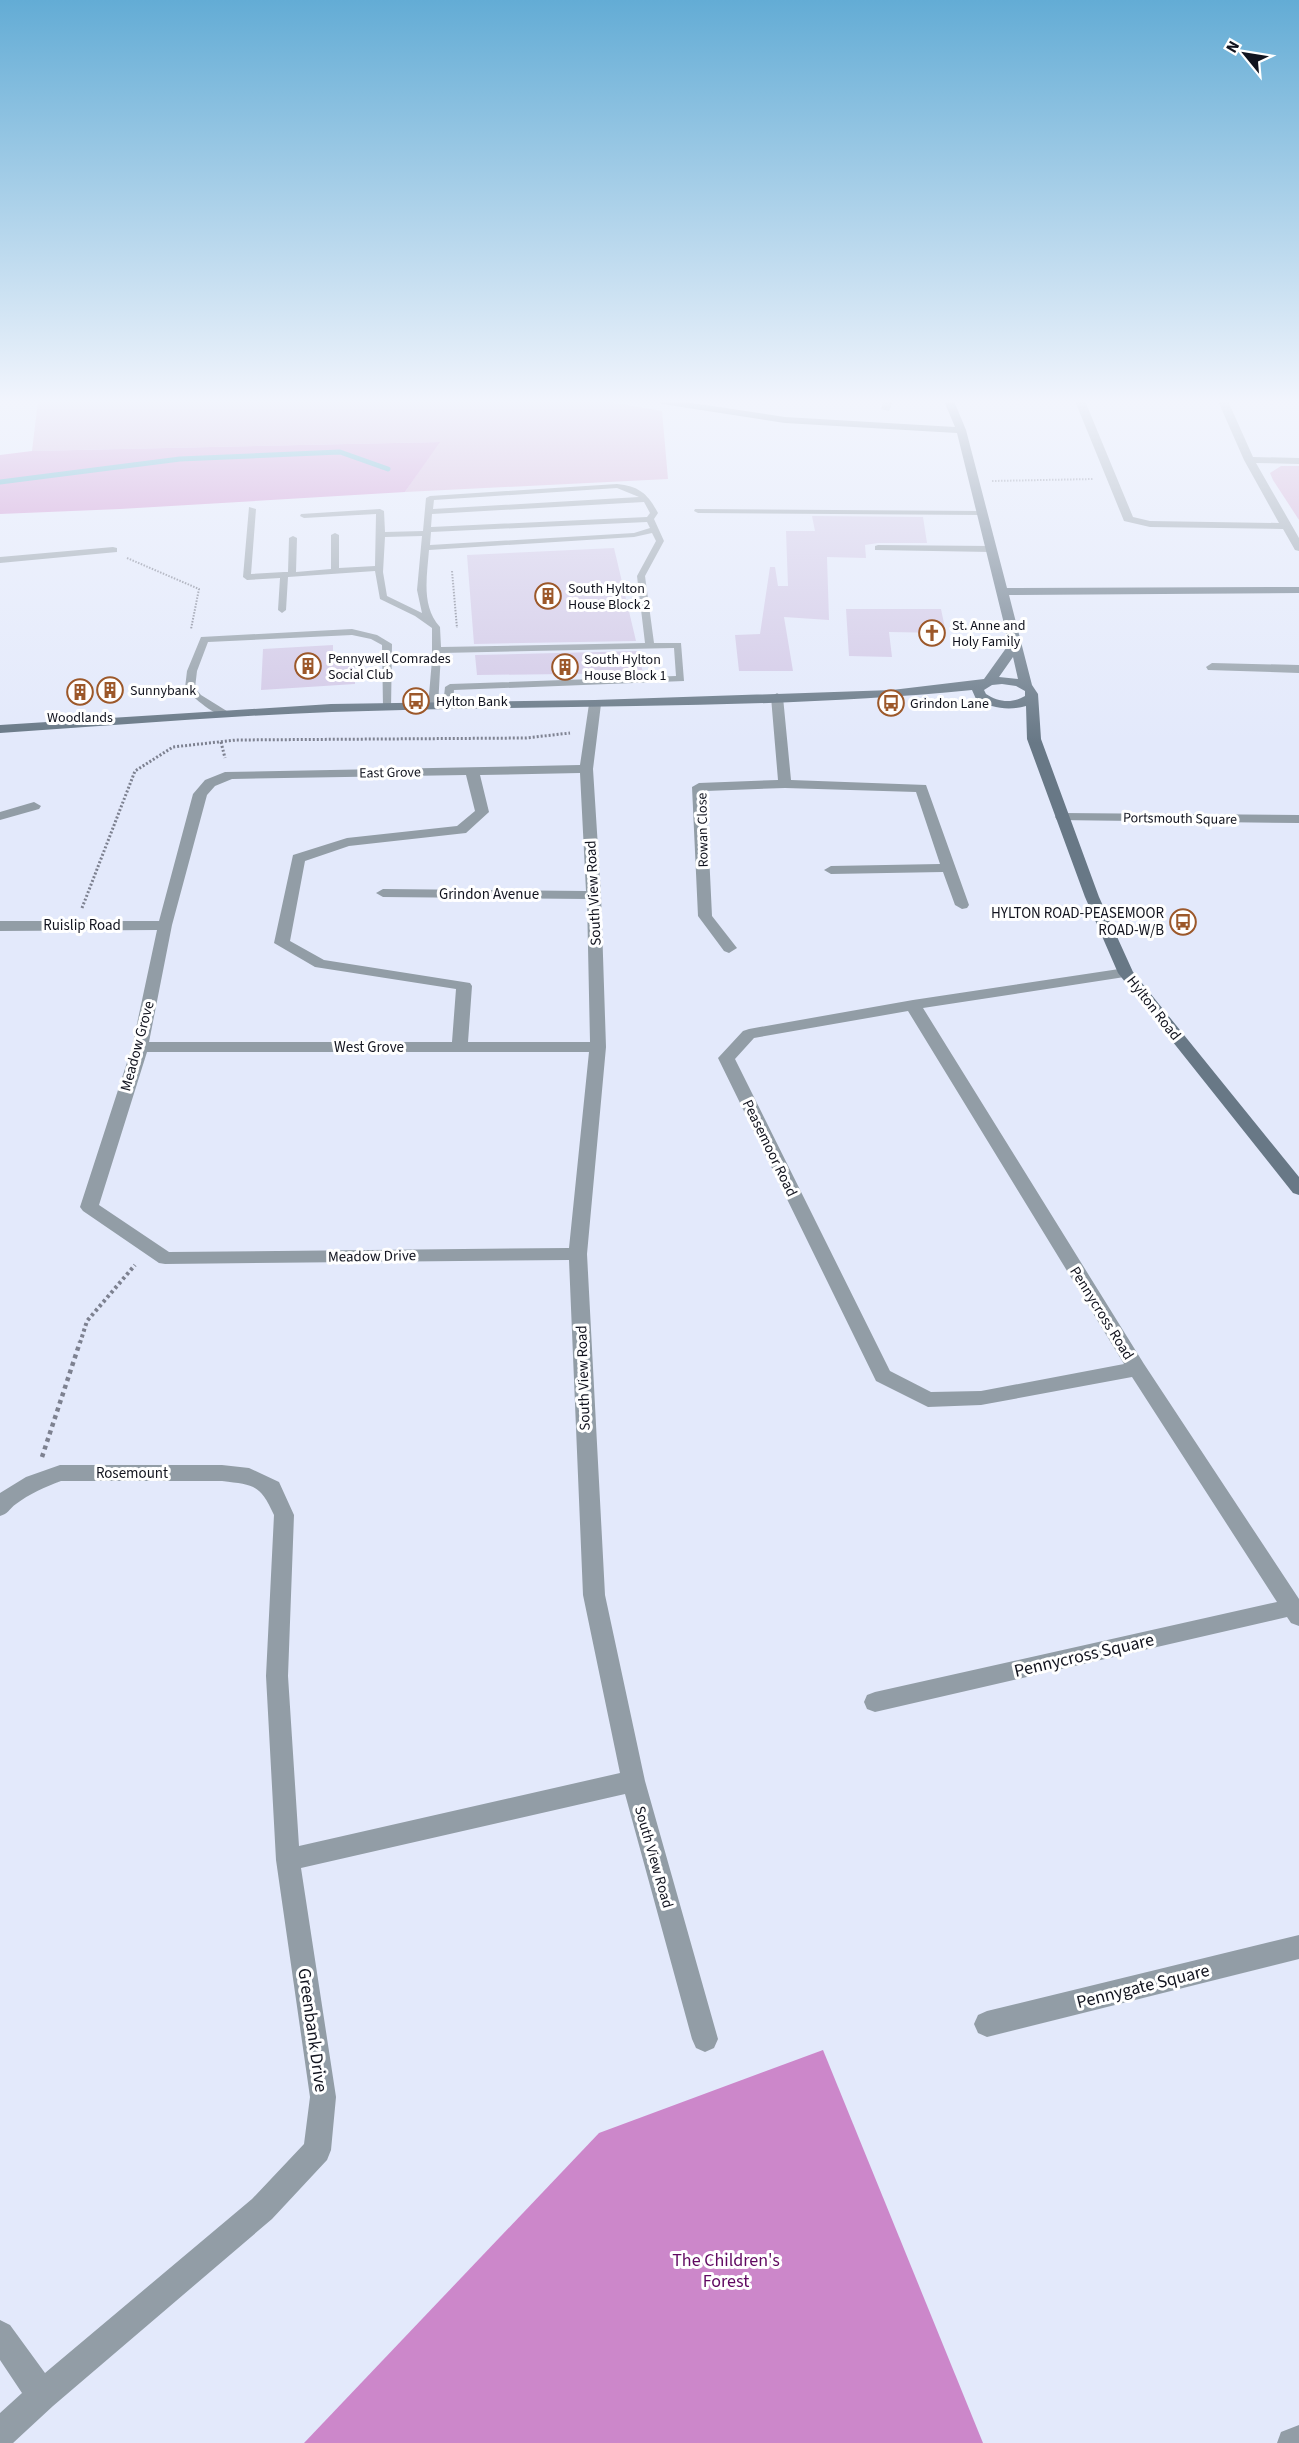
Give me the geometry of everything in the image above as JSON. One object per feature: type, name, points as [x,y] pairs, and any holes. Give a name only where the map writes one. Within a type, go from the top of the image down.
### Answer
[{"type":"street","name":"Hylton Road","points":[[983,515],[1015,645],[1029,690],[1032,731],[1092,897],[1126,973],[1299,1189]]},
{"type":"street","points":[[1126,515],[1128,519],[1150,524],[1286,526]]},
{"type":"street","points":[[1280,515],[1299,548]]},
{"type":"street","points":[[0,560],[112,550]]},
{"type":"street","points":[[1001,592],[1299,590]]},
{"type":"street","points":[[1015,645],[978,690],[980,696],[994,703],[1032,731]]},
{"type":"street","points":[[1212,667],[1299,669]]},
{"type":"street","points":[[0,729],[227,714],[388,707],[595,704],[892,694],[1011,680],[1029,690],[1026,702],[1018,705],[892,694]]},
{"type":"street","points":[[777,697],[785,784]]},
{"type":"street","name":"South View Road","points":[[595,704],[586,769],[594,895],[597,1047],[578,1254],[594,1595],[633,1781],[705,2039]]},
{"type":"street","name":"East Grove","points":[[200,795],[210,783],[230,775],[586,769]]},
{"type":"street","points":[[460,1047],[464,986],[320,964],[282,942],[298,858],[347,842],[461,830],[482,812],[471,770]]},
{"type":"street","name":"Rowan Close","points":[[729,948],[705,916],[699,787],[785,784],[921,788],[962,905]]},
{"type":"street","name":"Meadow Grove","points":[[158,1253],[89,1207],[140,1047],[165,925],[200,795]]},
{"type":"street","points":[[0,816],[34,806]]},
{"type":"street","name":"Portsmouth Square","points":[[1062,817],[1299,819]]},
{"type":"street","points":[[831,870],[950,868]]},
{"type":"street","name":"Grindon Avenue","points":[[383,893],[594,895]]},
{"type":"street","name":"Ruislip Road","points":[[0,926],[165,925]]},
{"type":"street","name":"Peasemoor Road","points":[[1126,973],[913,1005],[749,1034],[726,1058],[883,1376],[928,1400],[981,1398],[1137,1369]]},
{"type":"street","name":"Pennycross Road","points":[[913,1005],[1137,1369],[1296,1612]]},
{"type":"street","name":"West Grove","points":[[140,1047],[597,1047]]},
{"type":"street","name":"Meadow Drive","points":[[158,1253],[578,1254]]},
{"type":"street","name":"Rosemount","points":[[0,1508],[6,1500],[33,1483],[60,1473],[222,1473],[249,1476],[272,1488]]},
{"type":"street","name":"Greenbank Drive","points":[[0,2434],[42,2395],[262,2209],[317,2150],[323,2097],[288,1860],[277,1676],[284,1515],[272,1488]]},
{"type":"street","name":"Pennycross Square","points":[[875,1702],[1296,1612]]},
{"type":"street","points":[[288,1860],[633,1781]]},
{"type":"street","name":"Pennygate Square","points":[[987,2024],[1299,1947]]},
{"type":"street","points":[[0,2335],[42,2395]]},
{"type":"street","points":[[1292,2443],[1299,2440]]},
{"type":"lane","points":[[252,515],[247,577],[379,568]]},
{"type":"lane","points":[[304,516],[319,515]]},
{"type":"lane","points":[[380,515],[379,568],[383,597],[428,620],[436,627],[434,706]]},
{"type":"lane","points":[[428,620],[421,590],[429,515]]},
{"type":"lane","points":[[650,519],[653,515]]},
{"type":"lane","points":[[650,519],[660,541],[640,576],[650,646]]},
{"type":"lane","points":[[381,535],[650,519]]},
{"type":"lane","points":[[425,548],[634,535],[656,529]]},
{"type":"lane","points":[[335,535],[335,571]]},
{"type":"lane","points":[[282,610],[293,538]]},
{"type":"lane","points":[[878,548],[991,549]]},
{"type":"lane","points":[[227,714],[198,697],[190,688],[192,671],[204,639],[352,632],[374,637],[387,644],[388,707]]},
{"type":"lane","points":[[436,650],[678,645],[681,679],[450,687],[448,706]]},
{"type":"path","points":[[134,563],[199,589],[189,636]]},
{"type":"path","points":[[452,571],[457,632]]},
{"type":"path","points":[[33,1483],[87,1321],[158,1253]]},
{"type":"green space","name":"The Children's Forest","points":[[823,2050],[983,2443],[304,2443],[599,2133]]},
{"type":"building","points":[[812,516],[923,517],[927,543],[878,543],[865,545],[866,558],[827,557],[829,620],[784,617],[793,671],[739,671],[735,635],[760,634],[770,567],[775,567],[778,586],[788,586],[786,531],[815,531]]},
{"type":"building","name":"South Hylton House Block 2","points":[[614,548],[636,641],[474,644],[467,555]]},
{"type":"building","name":"St. Anne and Holy Family","points":[[846,609],[941,609],[946,633],[889,632],[892,657],[849,656]]},
{"type":"building","name":"Pennywell Comrades Social Club","points":[[333,645],[333,662],[355,661],[355,684],[261,690],[263,649]]},
{"type":"building","name":"South Hylton House Block 1","points":[[638,651],[643,673],[477,675],[475,655]]},
{"type":"place","name":"South Hylton House Block 2","points":[[548,596]]},
{"type":"place","name":"St. Anne and Holy Family","points":[[932,633]]},
{"type":"place","name":"Pennywell Comrades Social Club","points":[[308,666]]},
{"type":"place","name":"South Hylton House Block 1","points":[[565,667]]},
{"type":"place","name":"Sunnybank","points":[[110,690]]},
{"type":"place","name":"Woodlands","points":[[80,692]]},
{"type":"place","name":"Hylton Bank","points":[[416,701]]},
{"type":"place","name":"Grindon Lane","points":[[891,703]]},
{"type":"place","name":"HYLTON ROAD-PEASEMOOR ROAD-W/B","points":[[1183,922]]}]
